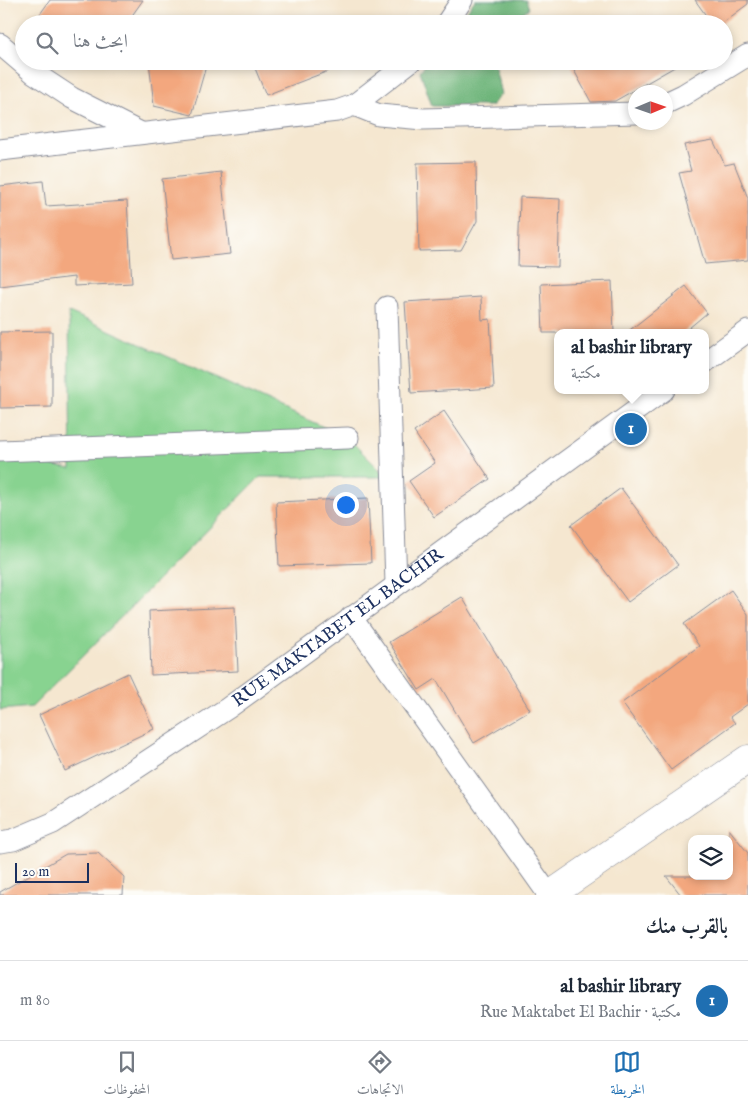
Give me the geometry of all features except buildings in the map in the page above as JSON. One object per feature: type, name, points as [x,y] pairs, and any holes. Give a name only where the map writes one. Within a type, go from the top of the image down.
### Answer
[{"type":"main road","points":[[549,895],[748,759]]},
{"type":"street","points":[[452,15],[462,0]]},
{"type":"street","points":[[0,44],[15,57]]},
{"type":"street","points":[[733,65],[748,56]]},
{"type":"street","points":[[29,70],[65,93],[141,133]]},
{"type":"street","points":[[0,150],[337,111],[354,106],[400,70]]},
{"type":"street","points":[[673,100],[725,70]]},
{"type":"street","points":[[354,106],[379,115],[423,119],[628,113]]},
{"type":"street","points":[[387,307],[396,584]]},
{"type":"street","points":[[709,359],[748,331]]},
{"type":"street","name":"RUE MAKTABET EL BACHIR","points":[[0,842],[13,840],[53,823],[228,708],[658,394]]},
{"type":"street","points":[[0,451],[348,438]]},
{"type":"street","points":[[351,617],[549,895]]},
{"type":"green space","points":[[475,0],[526,0],[529,8],[520,15],[464,15]]},
{"type":"green space","points":[[496,70],[501,94],[491,106],[432,106],[420,71]]},
{"type":"green space","points":[[69,312],[348,438],[387,477],[260,477],[32,707],[0,710],[0,456],[71,469]]},
{"type":"place","name":"al bashir library","points":[[631,429]]}]
